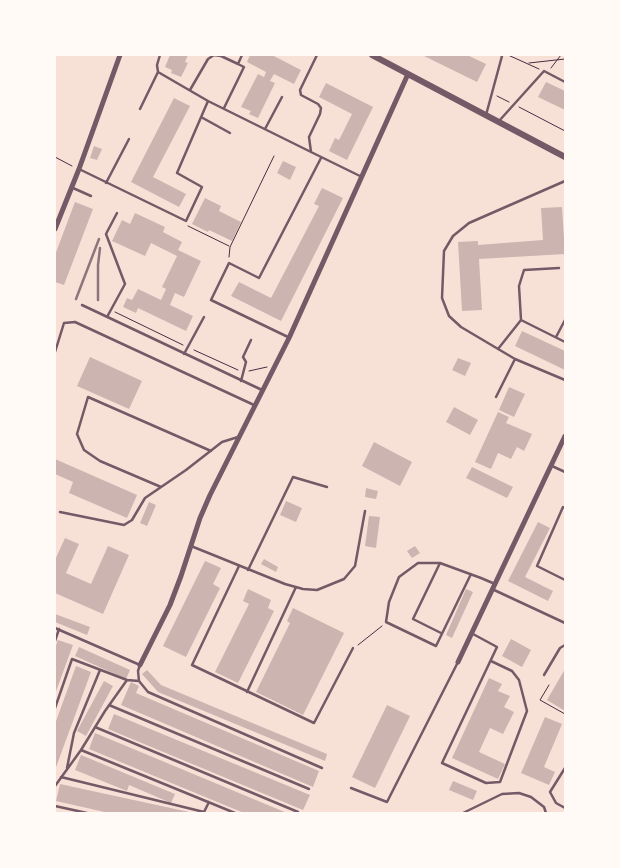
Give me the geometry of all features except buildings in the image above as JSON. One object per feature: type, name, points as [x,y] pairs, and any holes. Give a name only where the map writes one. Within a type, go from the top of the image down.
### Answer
[{"type":"street","points":[[55,229],[57,219],[79,169],[120,55]]},
{"type":"street","points":[[372,55],[565,157]]},
{"type":"street","points":[[140,665],[170,605],[210,494],[289,338],[408,74]]},
{"type":"street","points":[[458,662],[565,436]]},
{"type":"lane","points":[[140,109],[158,72],[157,65],[160,55]]},
{"type":"lane","points":[[190,90],[208,58],[214,55],[221,56],[244,67],[224,108]]},
{"type":"lane","points":[[238,64],[242,55]]},
{"type":"lane","points":[[311,152],[309,137],[321,108],[318,104],[300,95],[300,90],[317,55]]},
{"type":"lane","points":[[486,115],[501,55]]},
{"type":"lane","points":[[158,72],[208,101],[363,177]]},
{"type":"lane","points":[[499,122],[546,72],[565,82]]},
{"type":"lane","points":[[265,129],[282,97]]},
{"type":"lane","points":[[79,169],[186,221],[202,188],[176,173],[208,101]]},
{"type":"lane","points":[[201,117],[230,133]]},
{"type":"lane","points":[[106,182],[128,139]]},
{"type":"lane","points":[[289,338],[211,300],[229,263],[259,278],[321,158]]},
{"type":"lane","points":[[565,181],[469,223],[453,236],[444,251],[442,298],[444,308],[449,316],[461,327],[515,359],[565,380]]},
{"type":"lane","points":[[71,188],[91,196]]},
{"type":"lane","points":[[107,317],[125,284],[106,234],[118,213]]},
{"type":"lane","points":[[498,349],[520,320],[518,286],[524,270],[559,268]]},
{"type":"lane","points":[[82,305],[263,391]]},
{"type":"lane","points":[[184,354],[204,317]]},
{"type":"lane","points":[[520,320],[565,342]]},
{"type":"lane","points":[[556,337],[565,320]]},
{"type":"lane","points":[[55,352],[64,323],[75,322],[255,406]]},
{"type":"lane","points":[[241,381],[246,362],[243,357],[251,340]]},
{"type":"lane","points":[[496,397],[515,359]]},
{"type":"lane","points":[[161,487],[100,461],[84,450],[77,434],[88,397],[211,451]]},
{"type":"lane","points":[[60,512],[124,525],[132,520],[145,498],[222,442],[240,436]]},
{"type":"lane","points":[[551,465],[565,472]]},
{"type":"lane","points":[[248,570],[292,477],[326,487]]},
{"type":"lane","points":[[565,508],[563,507],[538,566],[565,580]]},
{"type":"lane","points":[[190,546],[296,587],[317,590],[344,579],[355,566],[365,511]]},
{"type":"lane","points":[[471,574],[436,646],[386,622],[389,602],[400,577],[418,563],[440,563],[471,574],[565,623]]},
{"type":"lane","points":[[440,563],[413,618],[442,634]]},
{"type":"lane","points":[[239,566],[192,665],[314,723],[353,648]]},
{"type":"lane","points":[[247,692],[296,587]]},
{"type":"lane","points":[[55,628],[140,665],[138,671],[139,681],[148,692],[322,768]]},
{"type":"lane","points":[[55,641],[59,630]]},
{"type":"lane","points":[[471,633],[497,647],[442,763],[486,783],[500,782],[527,711],[519,680],[512,671],[491,661]]},
{"type":"lane","points":[[544,676],[560,648],[565,645]]},
{"type":"lane","points":[[55,708],[72,659],[127,680],[139,681]]},
{"type":"lane","points":[[351,788],[387,802],[458,662]]},
{"type":"lane","points":[[67,769],[74,733],[100,670]]},
{"type":"lane","points":[[55,786],[127,680]]},
{"type":"lane","points":[[109,705],[309,790]]},
{"type":"lane","points":[[95,728],[298,812]]},
{"type":"lane","points":[[81,750],[235,813]]},
{"type":"lane","points":[[565,768],[550,792],[556,803],[565,808]]},
{"type":"lane","points":[[61,777],[204,812],[209,802]]},
{"type":"lane","points":[[464,813],[502,794],[519,793],[531,797],[544,807],[546,813]]},
{"type":"lane","points":[[55,806],[88,813]]},
{"type":"path","points":[[508,55],[546,72],[561,55]]},
{"type":"path","points":[[527,64],[565,59]]},
{"type":"path","points":[[492,93],[565,131]]},
{"type":"path","points":[[229,263],[230,246],[274,156]]},
{"type":"path","points":[[55,157],[79,169]]},
{"type":"path","points":[[186,221],[188,225],[230,246]]},
{"type":"path","points":[[353,648],[386,622]]},
{"type":"path","points":[[548,685],[540,700],[565,714]]},
{"type":"railway","points":[[76,299],[99,239]]},
{"type":"railway","points":[[98,300],[100,248]]}]
